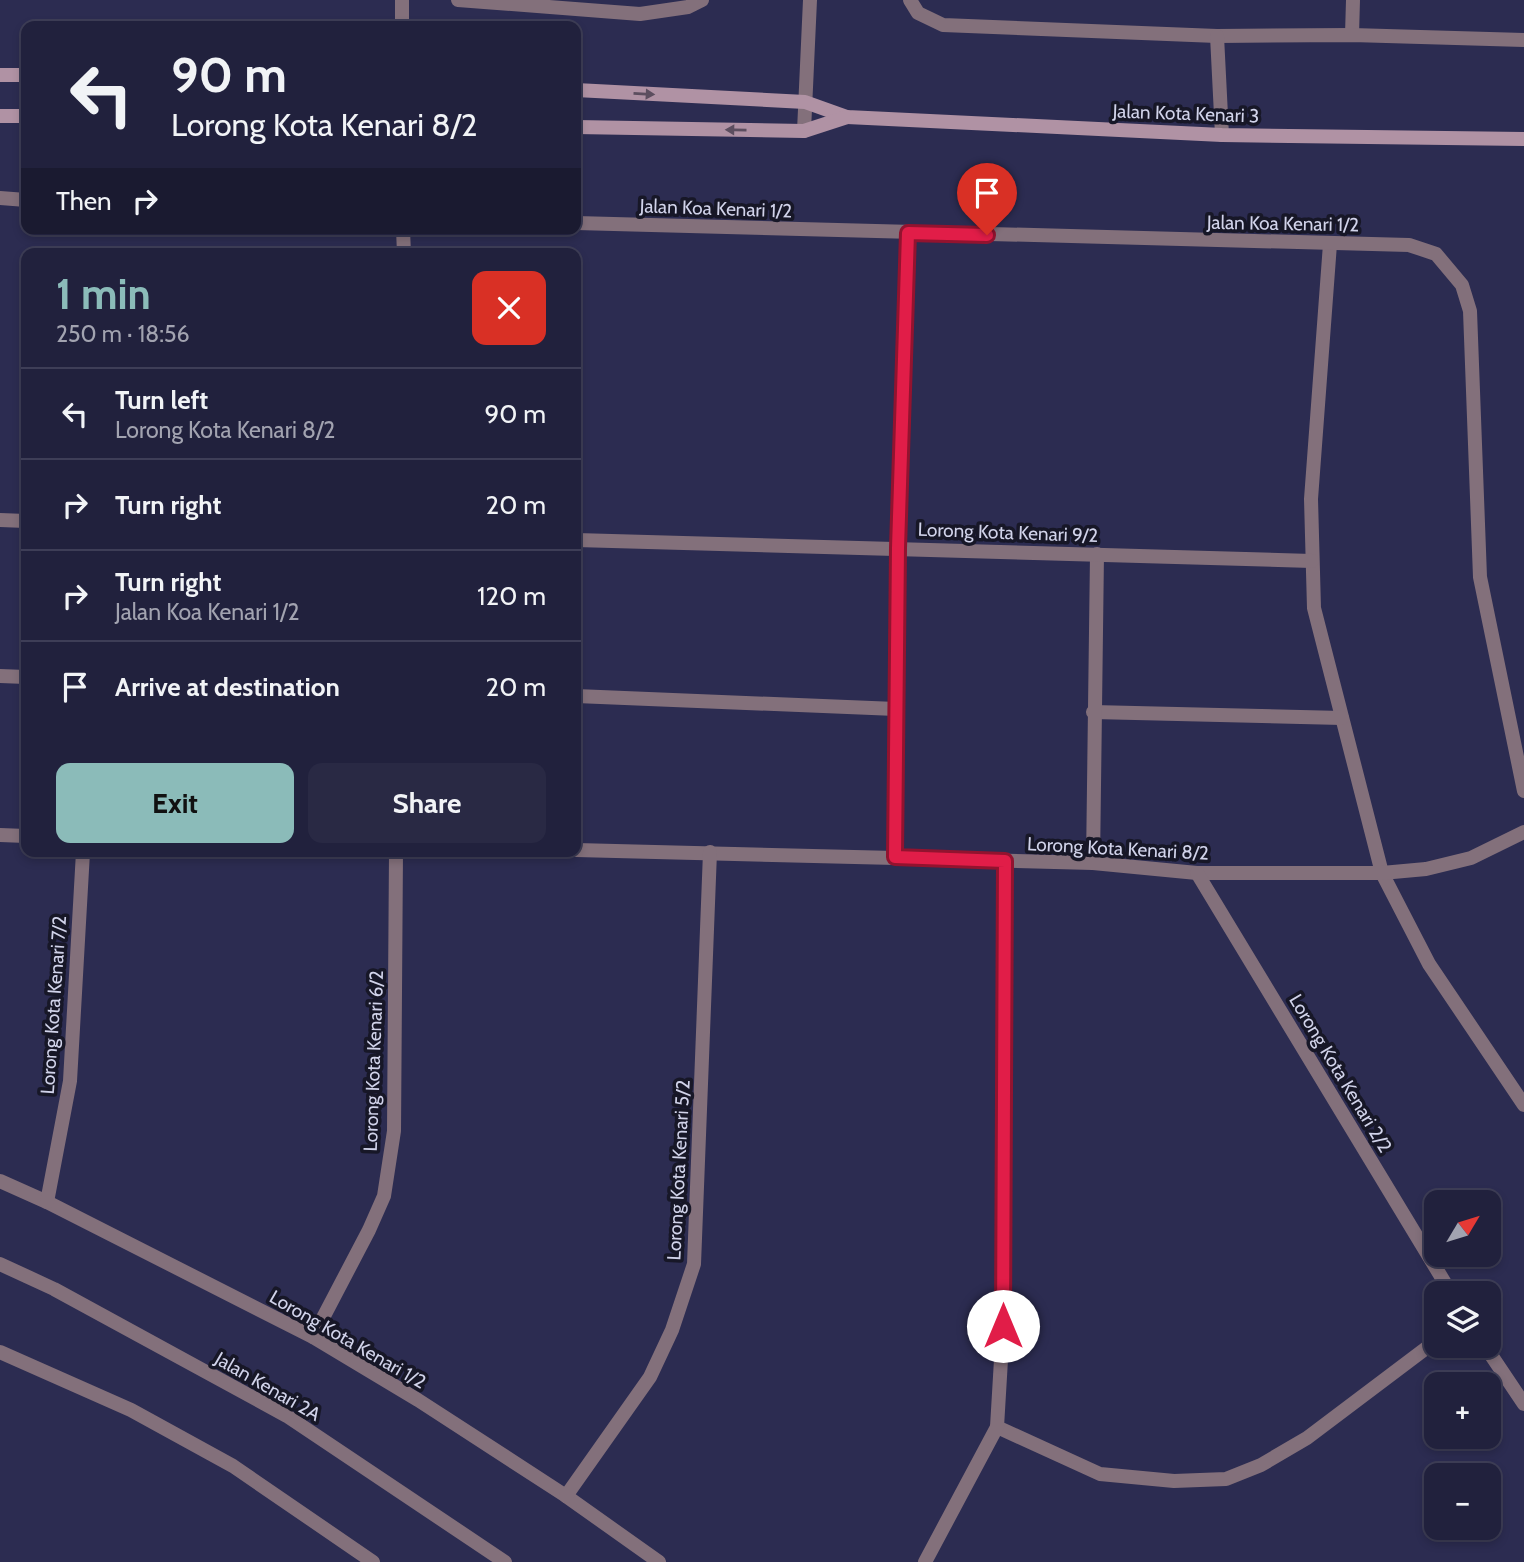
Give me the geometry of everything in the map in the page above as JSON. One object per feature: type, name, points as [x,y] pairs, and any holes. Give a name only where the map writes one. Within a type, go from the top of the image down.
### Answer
[{"type":"main road","points":[[0,75],[21,75]]},
{"type":"main road","name":"Jalan Kota Kenari 3","points":[[581,90],[805,102],[847,117],[1222,135],[1524,139]]},
{"type":"main road","points":[[0,116],[21,116]]},
{"type":"main road","name":"Jalan Kota Kenari 3","points":[[581,127],[804,131],[847,117]]},
{"type":"street","points":[[402,0],[402,21]]},
{"type":"street","points":[[458,0],[640,14],[695,3]]},
{"type":"street","points":[[804,131],[810,0]]},
{"type":"street","points":[[909,0],[918,13],[943,25],[1217,36],[1352,35],[1524,40]]},
{"type":"street","points":[[1352,35],[1353,0]]},
{"type":"street","points":[[1217,36],[1222,135]]},
{"type":"street","points":[[0,198],[21,200]]},
{"type":"street","name":"Jalan Koa Kenari 1/2","points":[[581,223],[1409,245],[1436,254],[1462,285],[1471,311],[1480,576],[1524,791]]},
{"type":"street","points":[[895,857],[898,548],[908,233]]},
{"type":"street","points":[[1330,244],[1311,499],[1314,608],[1382,873],[1429,964],[1524,1105]]},
{"type":"street","points":[[0,520],[21,521]]},
{"type":"street","name":"Lorong Kota Kenari 9/2","points":[[581,540],[1312,561]]},
{"type":"street","points":[[1093,863],[1097,554]]},
{"type":"street","points":[[0,676],[21,677]]},
{"type":"street","points":[[581,696],[896,709]]},
{"type":"street","points":[[1093,712],[1342,718]]},
{"type":"street","name":"Lorong Kota Kenari 8/2","points":[[581,850],[1093,863],[1197,873],[1382,873],[1426,869],[1471,858],[1524,832]]},
{"type":"street","points":[[0,835],[21,836]]},
{"type":"street","name":"Lorong Kota Kenari 5/2","points":[[566,1496],[650,1377],[672,1330],[694,1264],[710,852]]},
{"type":"street","name":"Lorong Kota Kenari 7/2","points":[[47,1202],[70,1081],[83,857]]},
{"type":"street","name":"Lorong Kota Kenari 6/2","points":[[313,1337],[384,1196],[394,1131],[396,857]]},
{"type":"street","points":[[925,1562],[997,1427],[1003,1326],[1005,861]]},
{"type":"street","name":"Lorong Kota Kenari 2/2","points":[[1197,873],[1444,1281]]},
{"type":"street","name":"Lorong Kota Kenari 1/2","points":[[0,1181],[47,1202],[313,1337],[418,1400],[566,1496],[659,1562]]},
{"type":"street","name":"Jalan Kenari 2A","points":[[0,1264],[54,1289],[287,1416],[505,1562]]},
{"type":"street","points":[[997,1427],[1100,1474],[1174,1481],[1226,1479],[1261,1465],[1307,1438],[1424,1350]]},
{"type":"street","points":[[0,1352],[131,1410],[233,1466],[373,1562]]},
{"type":"street","points":[[1493,1358],[1524,1404]]},
{"type":"route","points":[[987,235],[908,233],[898,548],[895,857],[1005,861],[1003,1326]]}]
